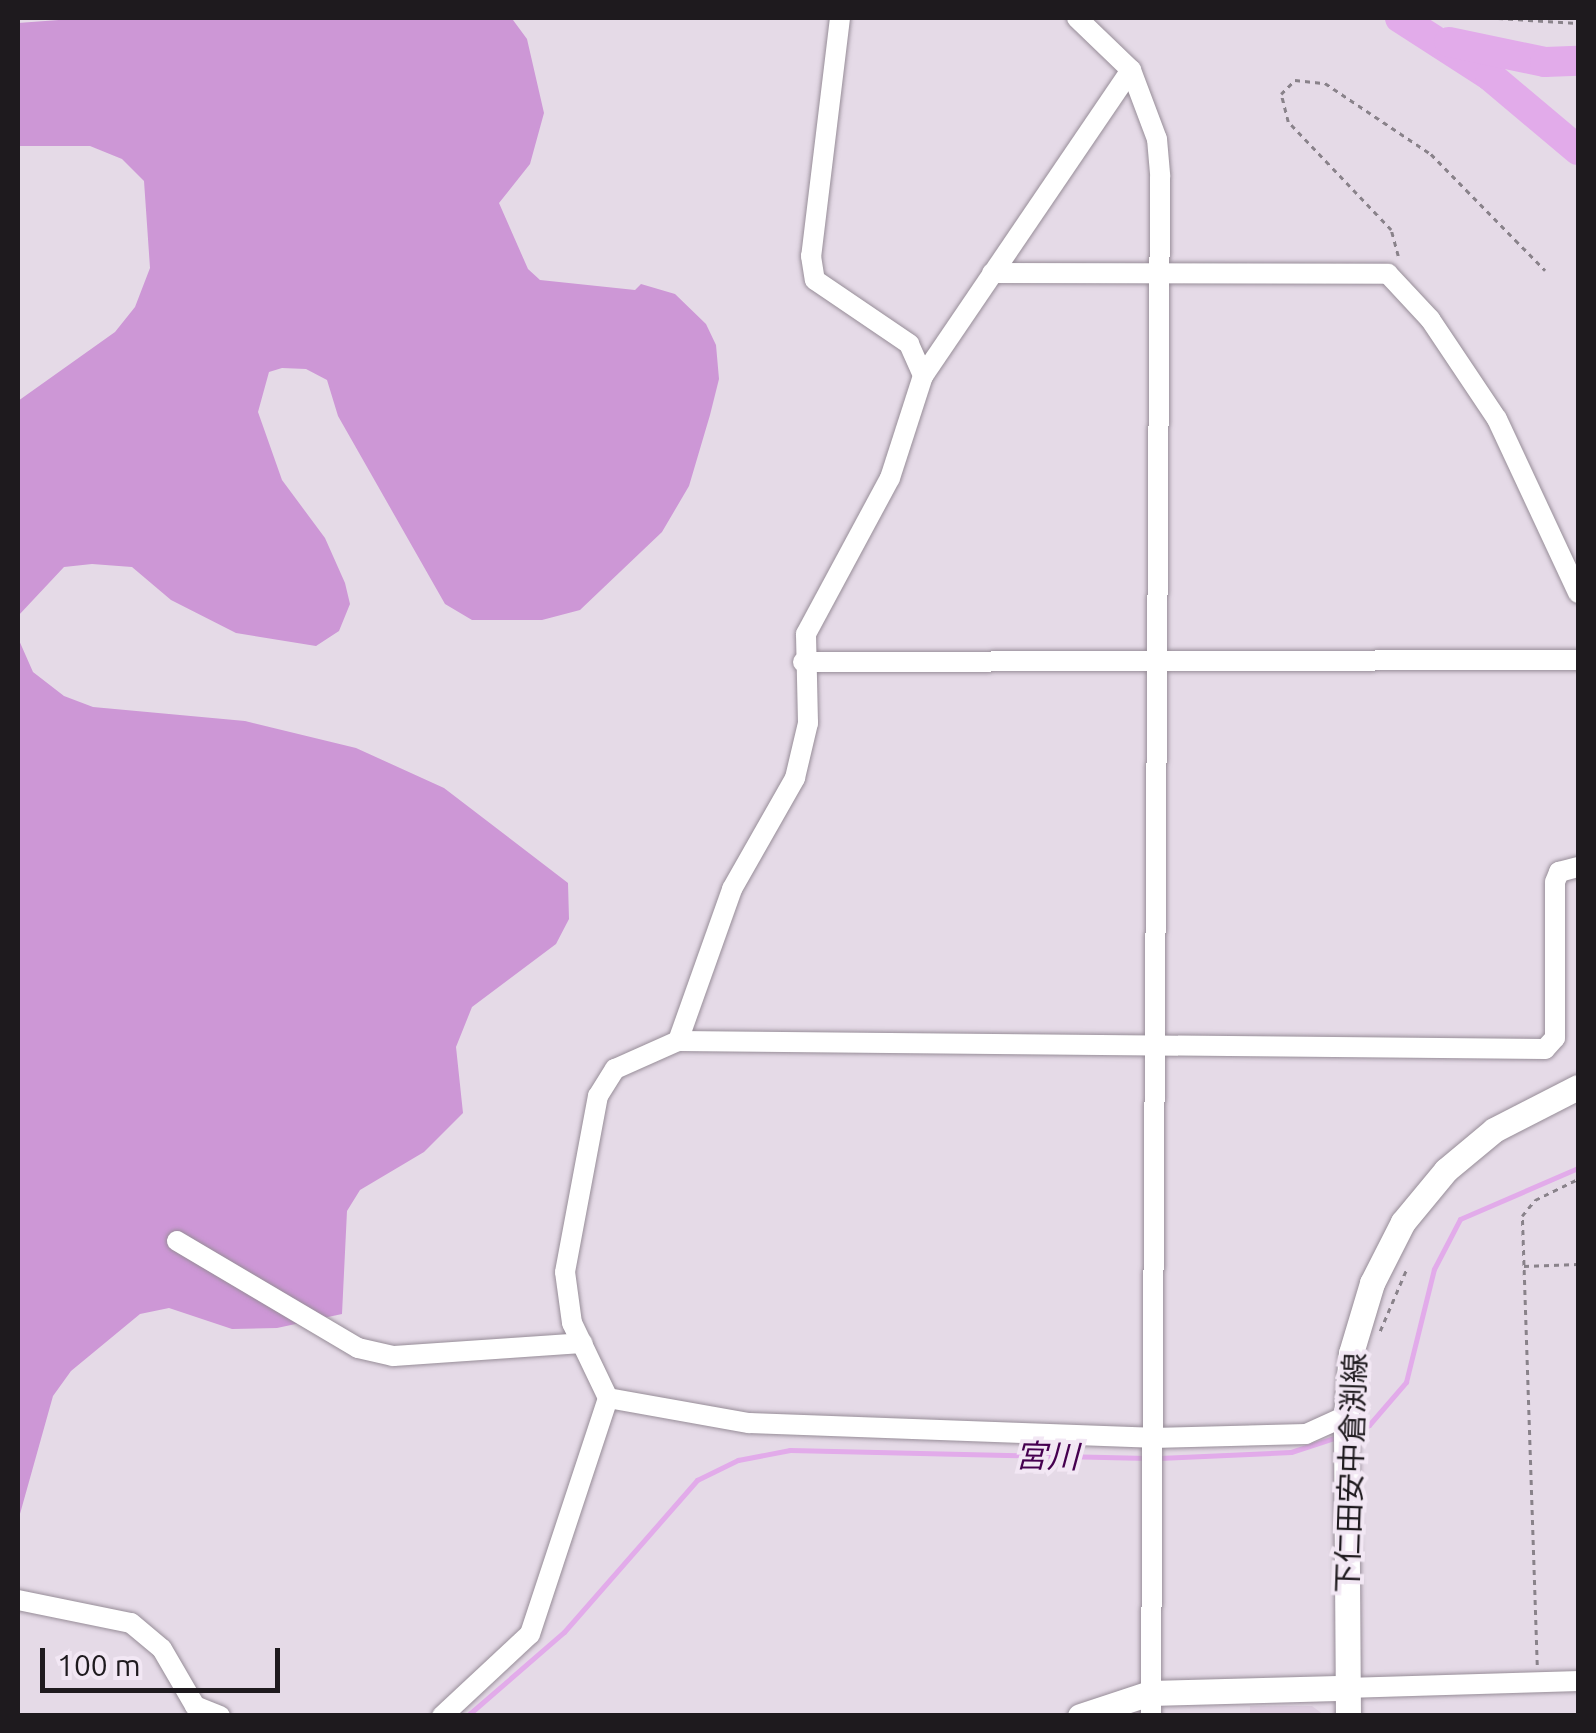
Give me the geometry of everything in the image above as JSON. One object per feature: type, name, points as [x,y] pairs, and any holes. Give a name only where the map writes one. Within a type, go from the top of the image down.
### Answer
[{"type":"main road","name":"下仁田安中倉渕線","points":[[1348,1716],[1346,1419],[1360,1317],[1403,1222],[1468,1150],[1522,1112],[1578,1087]]},
{"type":"main road","points":[[1080,1716],[1150,1704],[1348,1688]]},
{"type":"street","points":[[840,18],[811,256],[815,280],[909,344],[923,376]]},
{"type":"street","points":[[1078,18],[1131,70],[1157,139],[1160,271],[1150,1704]]},
{"type":"street","points":[[678,1041],[732,890],[795,778],[808,723],[803,662],[806,634],[890,478],[923,376],[1131,70]]},
{"type":"street","points":[[992,273],[1388,274],[1430,319],[1497,419],[1578,593]]},
{"type":"street","points":[[803,662],[1157,658],[1578,660]]},
{"type":"street","points":[[442,1716],[530,1634],[608,1398],[566,1300],[565,1272],[598,1096],[614,1070],[678,1041],[1553,1047],[1555,882],[1559,872],[1578,866]]},
{"type":"street","points":[[177,1242],[358,1348],[411,1356],[583,1343]]},
{"type":"street","points":[[608,1398],[749,1423],[1152,1442],[1306,1434],[1346,1419]]},
{"type":"street","points":[[18,1600],[131,1624],[162,1649],[195,1706],[220,1716]]},
{"type":"street","points":[[1348,1688],[1578,1681]]},
{"type":"path","points":[[1498,18],[1578,23]]},
{"type":"path","points":[[1388,274],[1398,262],[1390,230],[1288,122],[1281,94],[1294,80],[1325,82],[1431,154],[1545,270]]},
{"type":"path","points":[[1537,1683],[1522,1266],[1526,1206],[1578,1179]]},
{"type":"path","points":[[1522,1266],[1578,1264]]},
{"type":"shaded area","points":[[86,18],[513,20],[527,39],[544,113],[530,164],[499,203],[528,269],[540,280],[635,290],[641,284],[675,294],[706,324],[716,345],[719,379],[710,415],[689,486],[662,532],[580,610],[542,620],[472,620],[445,604],[338,416],[327,380],[306,369],[282,368],[269,372],[258,412],[282,480],[325,538],[345,583],[350,604],[339,631],[316,646],[236,633],[171,600],[132,567],[92,564],[64,567],[18,616],[18,401],[115,332],[135,307],[150,268],[144,181],[122,159],[90,146],[18,146],[18,23]]},
{"type":"shaded area","points":[[18,638],[33,672],[64,696],[93,707],[245,721],[356,748],[444,788],[568,883],[569,919],[556,944],[472,1007],[456,1047],[463,1113],[424,1152],[360,1190],[347,1211],[342,1314],[277,1328],[232,1329],[169,1308],[140,1314],[71,1371],[53,1396],[18,1521]]},
{"type":"shaded area","points":[[1250,1706],[1312,1706],[1324,1715],[1250,1715]]},
{"type":"waterway","points":[[1400,18],[1490,76],[1578,150]]},
{"type":"waterway","points":[[1449,42],[1545,62],[1578,61]]},
{"type":"waterway","name":"宮川","points":[[1355,1431],[1369,1425],[1406,1382],[1434,1269],[1460,1219],[1578,1168]]},
{"type":"waterway","name":"宮川","points":[[1159,1458],[1291,1452],[1340,1436]]},
{"type":"waterway","name":"宮川","points":[[467,1716],[564,1632],[697,1480],[738,1460],[790,1450],[1148,1458]]}]
